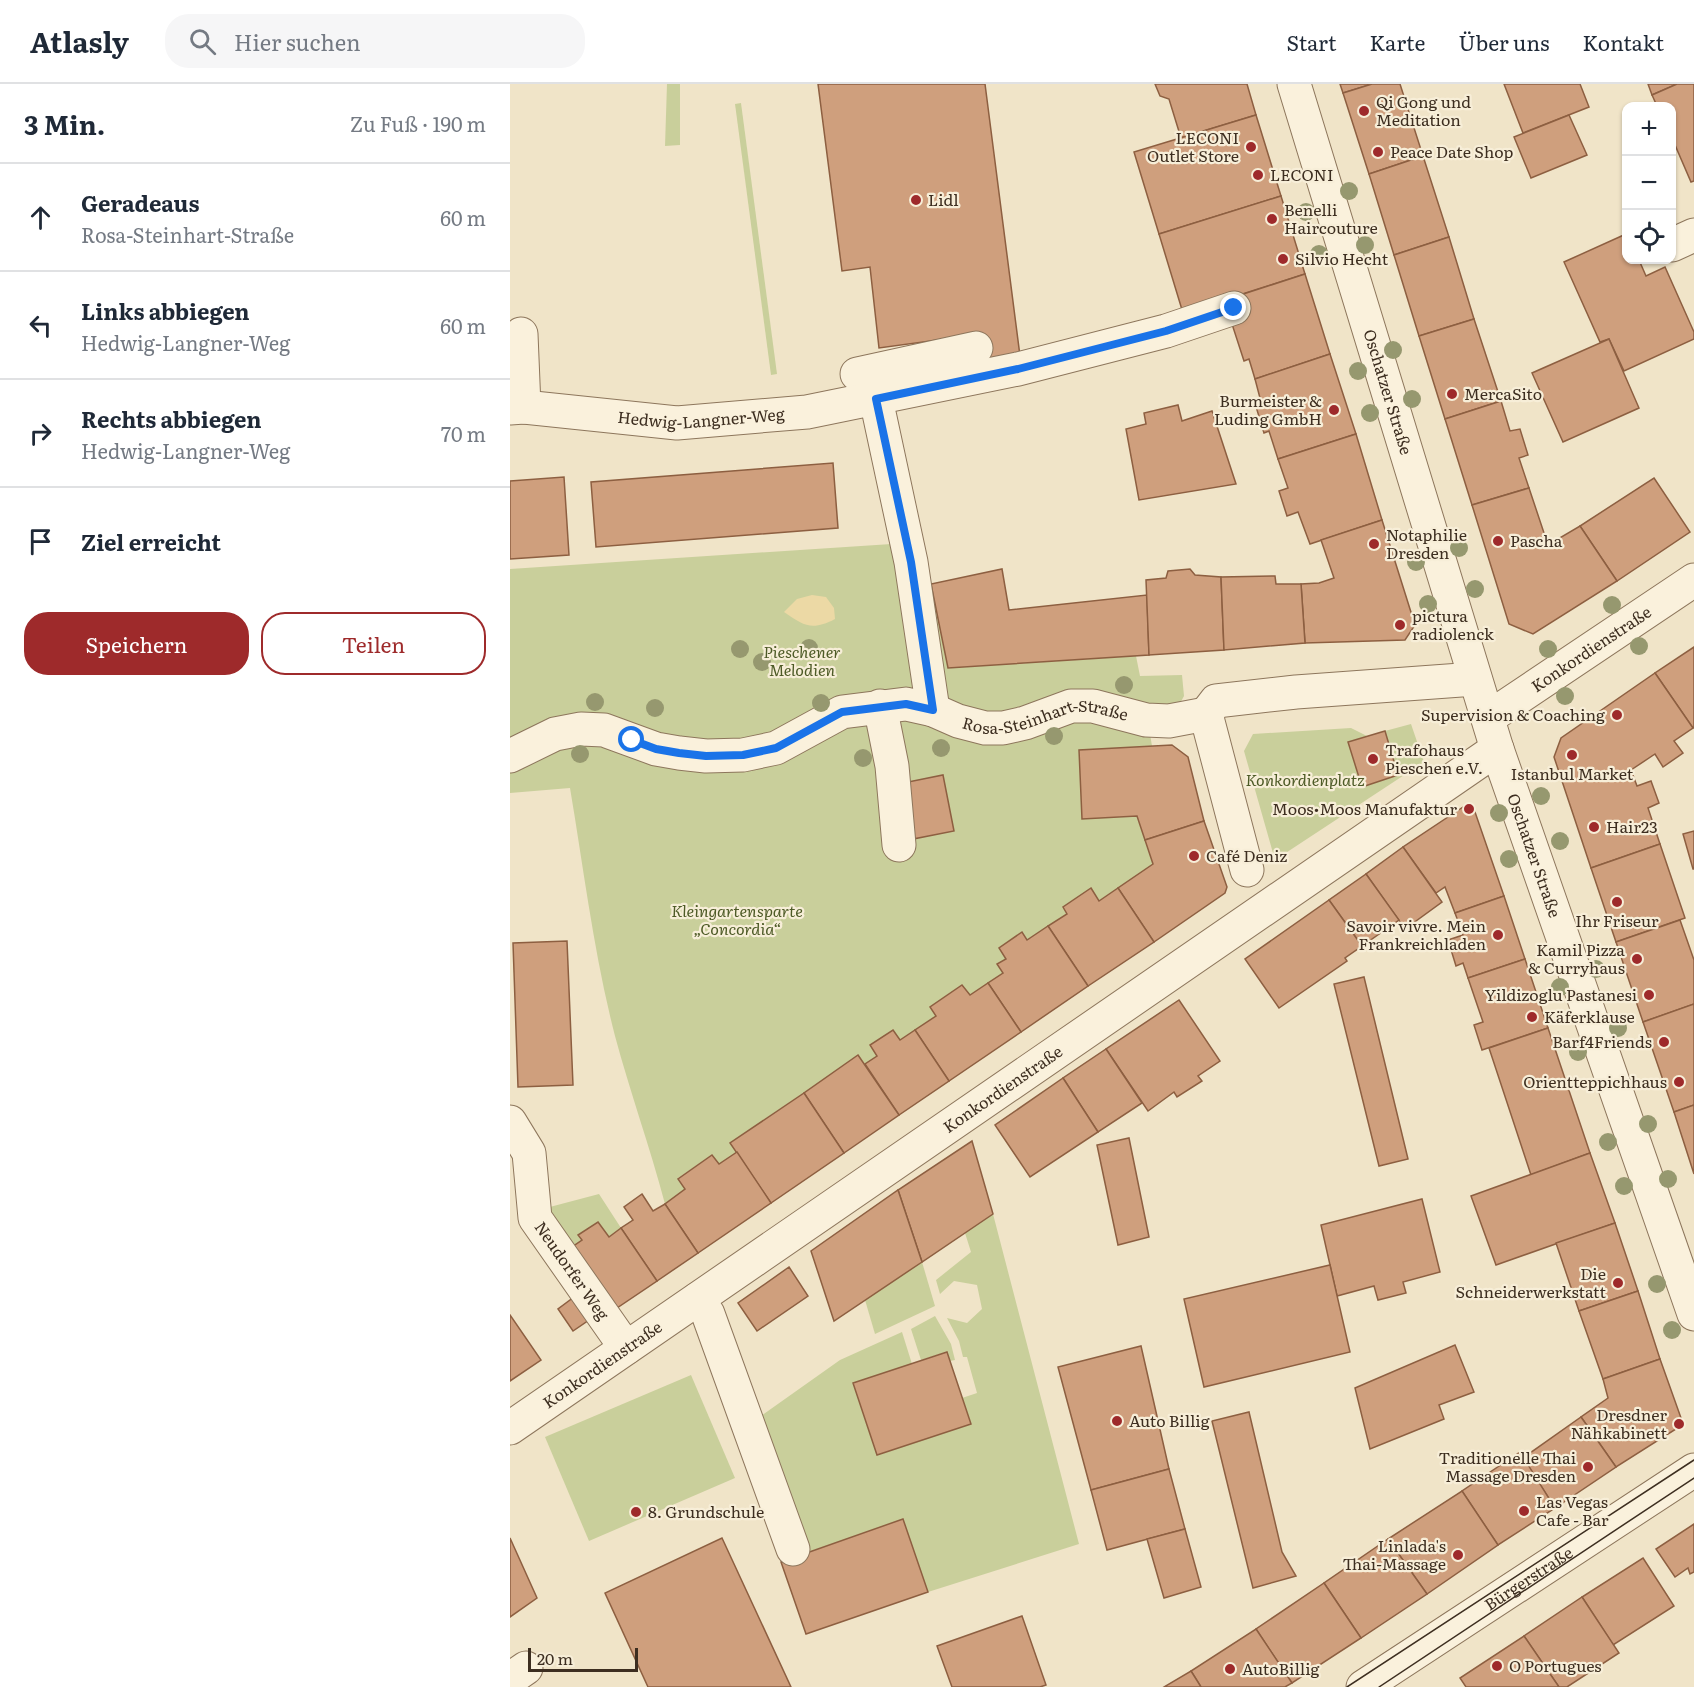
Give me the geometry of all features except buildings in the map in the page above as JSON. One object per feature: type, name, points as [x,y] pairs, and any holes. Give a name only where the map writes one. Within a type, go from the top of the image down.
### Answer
[{"type":"street","name":"Oschatzer Straße","points":[[1294,84],[1497,749],[1694,1314]]},
{"type":"street","points":[[1676,243],[1694,235]]},
{"type":"street","name":"Hedwig-Langner-Weg","points":[[521,334],[517,408],[677,423],[807,412],[867,387],[1018,369],[1166,331],[1234,308]]},
{"type":"street","points":[[933,710],[911,562],[867,387],[976,348]]},
{"type":"street","name":"Konkordienstraße","points":[[1488,718],[1694,580]]},
{"type":"street","points":[[1247,870],[1206,714],[1216,701],[1296,692],[1475,679]]},
{"type":"street","name":"Rosa-Steinhart-Straße","points":[[510,756],[555,735],[581,729],[604,730],[656,749],[679,753],[706,756],[743,755],[776,748],[842,712],[906,704],[933,710],[958,721],[985,728],[1004,728],[1025,723],[1071,706],[1093,706],[1157,721],[1206,714]]},
{"type":"street","points":[[880,706],[892,766],[899,845]]},
{"type":"street","name":"Konkordienstraße","points":[[510,1428],[1497,749]]},
{"type":"street","name":"Neudorfer Weg","points":[[510,1122],[529,1153],[535,1218],[626,1348]]},
{"type":"street","points":[[698,1299],[708,1314],[793,1549]]},
{"type":"street","name":"Bürgerstraße","points":[[1363,1687],[1694,1470]]},
{"type":"green space","points":[[667,84],[680,84],[680,145],[665,146]]},
{"type":"green space","points":[[741,103],[777,374],[771,375],[735,104]]},
{"type":"green space","points":[[922,542],[949,668],[1136,656],[1140,676],[1182,675],[1184,696],[1178,707],[1145,704],[1152,746],[1137,816],[1153,864],[1099,901],[1091,889],[1063,907],[1067,914],[1027,940],[1022,932],[999,948],[1006,959],[997,964],[1003,973],[970,995],[962,985],[930,1007],[936,1016],[900,1040],[893,1030],[870,1045],[877,1056],[865,1064],[858,1056],[731,1142],[737,1152],[719,1164],[712,1155],[678,1178],[685,1189],[665,1204],[621,1057],[608,1005],[595,944],[570,788],[510,793],[510,569]]},
{"type":"green space","name":"Konkordienplatz","points":[[1411,724],[1424,762],[1275,860],[1244,751],[1253,734],[1351,728],[1367,736],[1348,742],[1362,786],[1398,775],[1385,731]]},
{"type":"green space","points":[[599,1194],[621,1228],[609,1237],[598,1222],[579,1234],[582,1240],[572,1247],[546,1208]]},
{"type":"green space","points":[[993,1214],[1079,1544],[928,1592],[903,1520],[808,1552],[761,1416],[840,1360],[902,1332],[912,1364],[853,1383],[877,1455],[971,1424],[962,1398],[977,1393],[967,1357],[963,1357],[959,1341],[947,1318],[967,1323],[982,1309],[977,1285],[954,1281],[940,1294],[936,1280],[971,1252],[965,1233]]},
{"type":"green space","points":[[922,1262],[935,1306],[875,1334],[865,1300]]},
{"type":"green space","points":[[935,1316],[951,1344],[955,1360],[950,1361],[946,1352],[921,1360],[911,1329]]},
{"type":"green space","points":[[691,1375],[735,1478],[589,1541],[545,1437]]},
{"type":"sand","points":[[812,595],[826,597],[834,608],[835,619],[814,626],[803,624],[784,612],[797,599]]},
{"type":"tram line","points":[[1347,1687],[1694,1460]]},
{"type":"tram line","points":[[1379,1687],[1694,1478]]},
{"type":"place","name":"Qi Gong und Meditation","points":[[1364,111]]},
{"type":"place","name":"LECONI Outlet Store","points":[[1251,147]]},
{"type":"place","name":"Peace Date Shop","points":[[1378,152]]},
{"type":"place","name":"LECONI","points":[[1258,175]]},
{"type":"place","name":"Lidl","points":[[916,200]]},
{"type":"place","name":"Benelli Haircouture","points":[[1272,219]]},
{"type":"place","name":"Silvio Hecht","points":[[1283,259]]},
{"type":"place","name":"MercaSito","points":[[1452,394]]},
{"type":"place","name":"Burmeister & Luding GmbH","points":[[1334,410]]},
{"type":"place","name":"Pascha","points":[[1498,541]]},
{"type":"place","name":"Notaphilie Dresden","points":[[1374,544]]},
{"type":"place","name":"pictura radiolenck","points":[[1400,625]]},
{"type":"place","name":"Supervision & Coaching","points":[[1617,715]]},
{"type":"place","name":"Istanbul Market","points":[[1572,755]]},
{"type":"place","name":"Trafohaus Pieschen e.V.","points":[[1373,759]]},
{"type":"place","name":"Moos•Moos Manufaktur","points":[[1469,809]]},
{"type":"place","name":"Hair23","points":[[1594,827]]},
{"type":"place","name":"Café Deniz","points":[[1194,856]]},
{"type":"place","name":"Ihr Friseur","points":[[1617,902]]},
{"type":"place","name":"Savoir vivre. Mein Frankreichladen","points":[[1498,935]]},
{"type":"place","name":"Kamil Pizza & Curryhaus","points":[[1637,959]]},
{"type":"place","name":"Yildizoglu Pastanesi","points":[[1649,995]]},
{"type":"place","name":"Käferklause","points":[[1532,1017]]},
{"type":"place","name":"Barf4Friends","points":[[1664,1042]]},
{"type":"place","name":"Orientteppichhaus","points":[[1679,1082]]},
{"type":"place","name":"Die Schneiderwerkstatt","points":[[1618,1283]]},
{"type":"place","name":"Auto Billig","points":[[1117,1421]]},
{"type":"place","name":"Dresdner Nähkabinett","points":[[1679,1424]]},
{"type":"place","name":"Traditionelle Thai Massage Dresden","points":[[1588,1467]]},
{"type":"place","name":"Las Vegas Cafe - Bar","points":[[1524,1511]]},
{"type":"place","name":"8. Grundschule","points":[[636,1512]]},
{"type":"place","name":"Linlada's Thai-Massage","points":[[1458,1555]]},
{"type":"place","name":"O Portugues","points":[[1497,1666]]},
{"type":"place","name":"AutoBillig","points":[[1230,1669]]},
{"type":"route","points":[[632,740],[656,749],[679,753],[706,756],[743,755],[776,748],[842,712],[906,704],[933,710],[911,562],[876,399],[1018,369],[1166,331],[1234,308]]},
{"type":"park label","name":"Pieschener Melodien","points":[[802,661]]},
{"type":"park label","name":"Kleingartensparte „Concordia“","points":[[737,920]]}]
